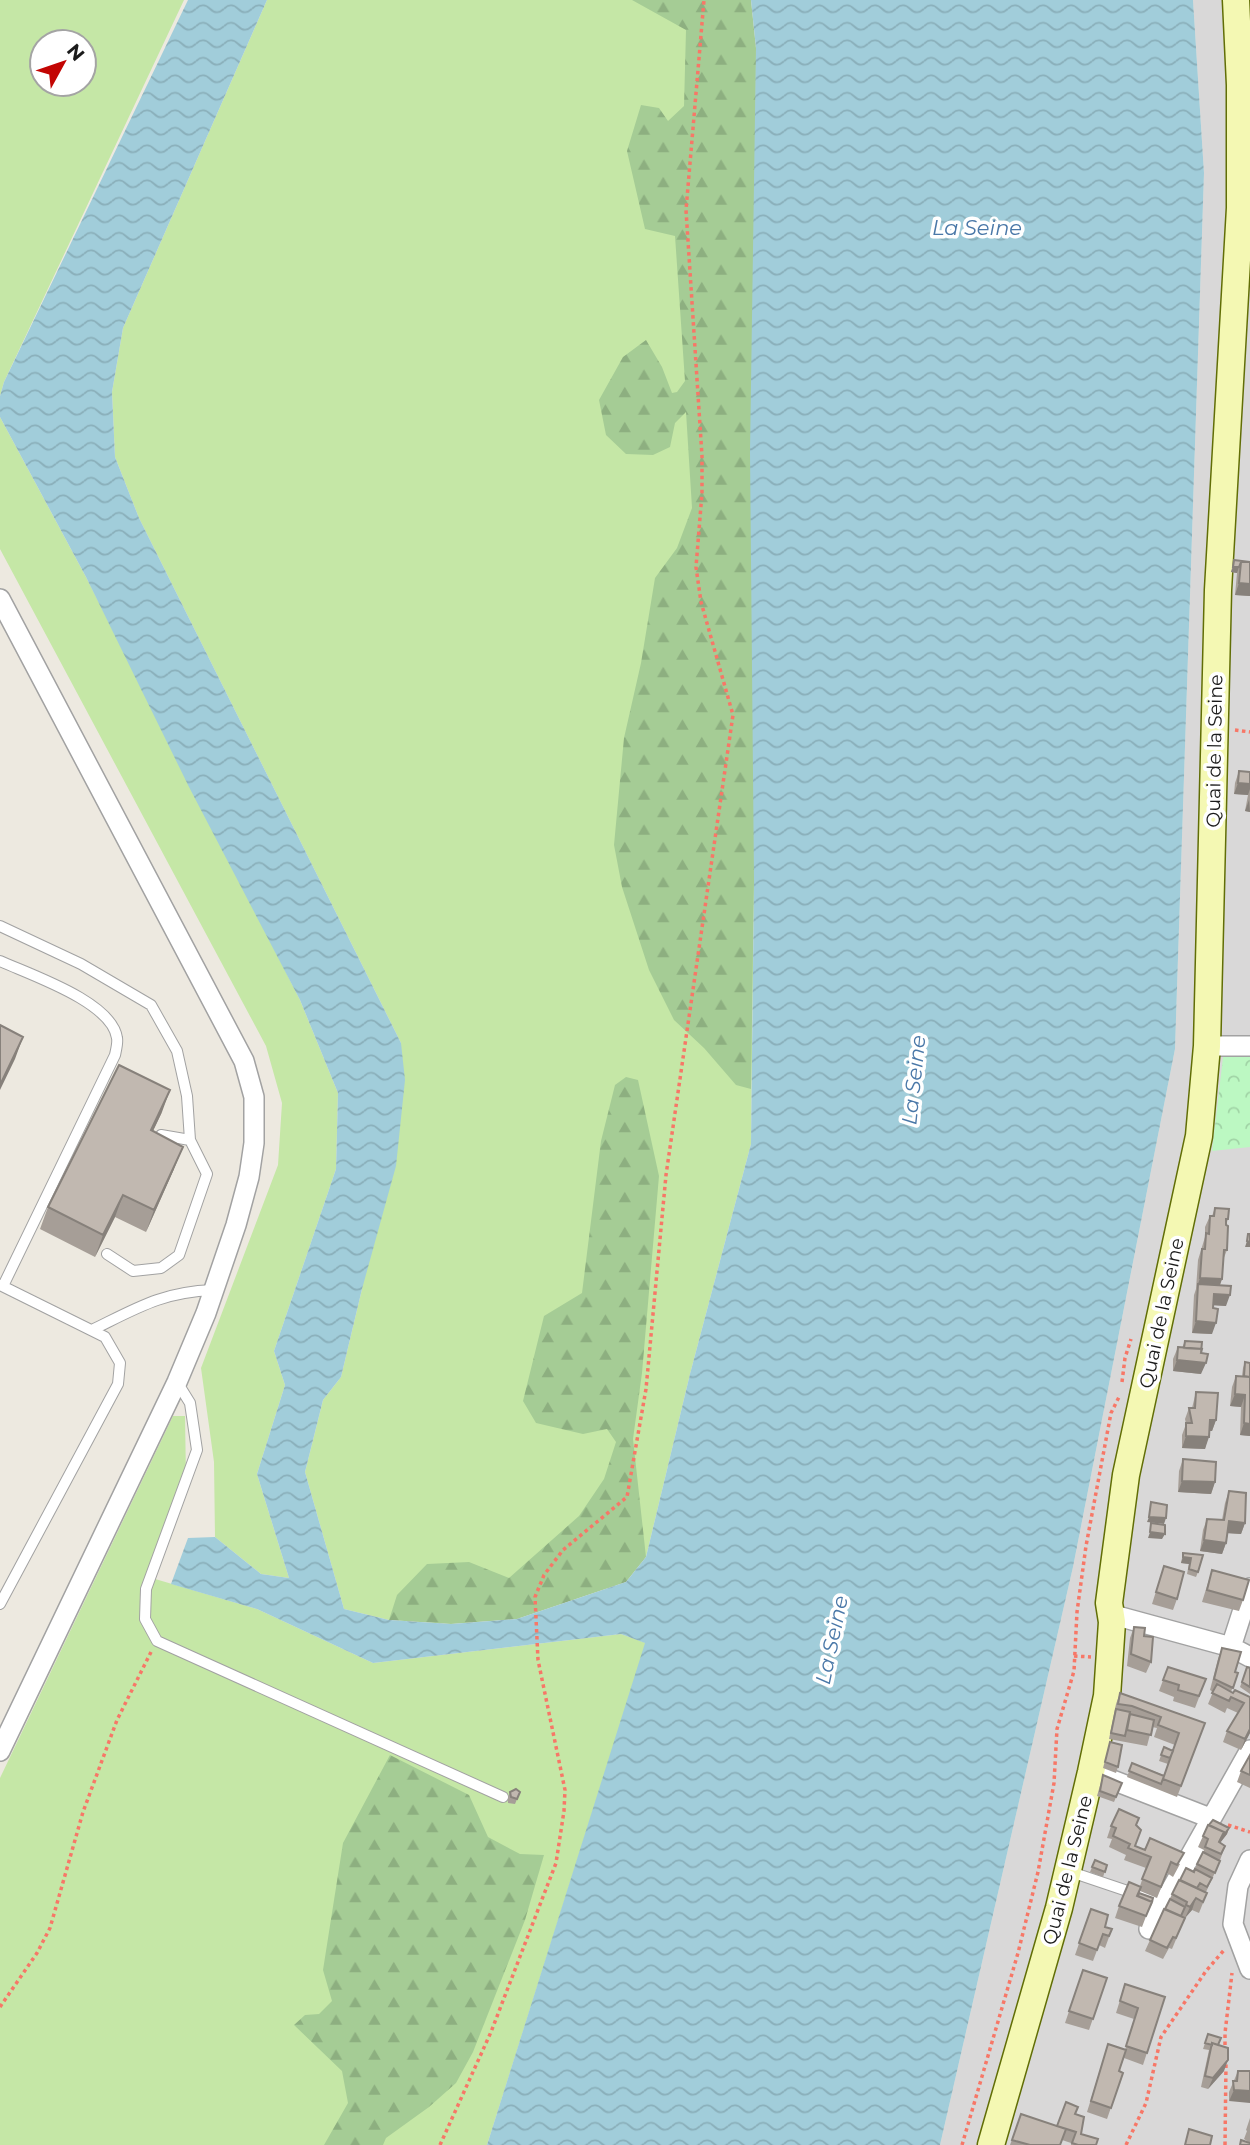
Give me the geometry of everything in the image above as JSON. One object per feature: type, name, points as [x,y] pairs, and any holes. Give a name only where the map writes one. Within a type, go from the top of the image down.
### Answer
[{"type":"street","name":"Quai de la Seine","points":[[991,2145],[1059,1908],[1107,1696],[1112,1622],[1109,1603],[1126,1475],[1199,1136],[1207,1045],[1217,590],[1240,208],[1240,85],[1236,0]]},
{"type":"street","points":[[0,599],[244,1061],[254,1097],[254,1143],[249,1177],[214,1290],[177,1382],[0,1751]]},
{"type":"street","points":[[1207,1045],[1250,1046]]},
{"type":"street","points":[[1231,1647],[1250,1588]]},
{"type":"street","points":[[1110,1614],[1231,1647],[1250,1657]]},
{"type":"street","points":[[1149,1929],[1250,1750]]},
{"type":"street","points":[[1091,1772],[1210,1818]]},
{"type":"street","points":[[1250,1860],[1238,1886],[1233,1924],[1250,1969]]},
{"type":"lane","points":[[0,926],[80,964],[151,1005],[177,1051],[187,1096],[190,1140],[207,1174],[179,1255],[161,1268],[133,1271],[107,1254]]},
{"type":"lane","points":[[0,961],[93,1004],[108,1018],[117,1038],[115,1055],[1,1285],[105,1337],[120,1363],[118,1384],[0,1604]]},
{"type":"lane","points":[[161,1135],[190,1140]]},
{"type":"lane","points":[[92,1330],[155,1299],[186,1291],[214,1290]]},
{"type":"lane","points":[[177,1382],[190,1404],[197,1450],[146,1589],[145,1619],[157,1641],[503,1797]]},
{"type":"lane","points":[[1067,1870],[1163,1903]]},
{"type":"path","points":[[440,2145],[491,2032],[556,1863],[565,1790],[538,1660],[535,1597],[544,1575],[563,1550],[627,1497],[646,1389],[666,1175],[733,715],[701,602],[696,567],[702,456],[686,210],[704,0]]},
{"type":"path","points":[[1122,1382],[1125,1358],[1133,1333]]},
{"type":"path","points":[[961,2145],[1018,1953],[1038,1872],[1054,1783],[1056,1729],[1074,1671],[1077,1612],[1086,1546],[1111,1413],[1121,1395]]},
{"type":"path","points":[[0,2007],[37,1953],[50,1928],[83,1812],[117,1720],[157,1641]]},
{"type":"path","points":[[1126,2145],[1146,2103],[1161,2038],[1206,1971],[1236,1937]]},
{"type":"path","points":[[1225,2145],[1225,2033],[1236,1937]]},
{"type":"shaded area","points":[[1193,0],[1250,0],[1250,2145],[940,2145],[1073,1567],[1175,1049],[1204,173]]},
{"type":"green space","points":[[0,0],[184,0],[4,382],[0,396]]},
{"type":"green space","points":[[267,0],[751,0],[754,881],[751,1144],[690,1374],[646,1557],[389,1620],[344,1609],[305,1472],[323,1400],[341,1377],[362,1289],[401,1043],[139,518],[115,457],[112,392],[123,328]]},
{"type":"green space","points":[[632,0],[751,0],[756,48],[751,1089],[736,1085],[704,1048],[674,1020],[649,970],[622,887],[614,845],[624,738],[641,663],[655,578],[677,548],[692,508],[686,412],[675,423],[670,447],[653,455],[626,454],[606,435],[599,400],[623,357],[646,340],[662,367],[672,393],[677,392],[685,381],[675,236],[645,229],[627,151],[641,105],[659,108],[668,121],[684,106],[686,30]]},
{"type":"green space","points":[[0,417],[86,577],[300,1000],[338,1093],[336,1169],[274,1351],[285,1385],[257,1474],[289,1578],[261,1574],[215,1537],[214,1462],[201,1368],[278,1165],[282,1103],[266,1046],[0,549]]},
{"type":"green space","points":[[1250,1056],[1250,1147],[1212,1151],[1223,1057]]},
{"type":"green space","points":[[626,1077],[638,1080],[659,1176],[642,1373],[633,1439],[646,1557],[626,1582],[517,1619],[451,1624],[389,1620],[397,1595],[427,1564],[469,1562],[509,1578],[579,1516],[604,1479],[616,1442],[607,1429],[583,1434],[536,1423],[523,1401],[544,1316],[582,1293],[601,1141],[615,1085]]},
{"type":"green space","points":[[173,1416],[185,1416],[186,1478],[145,1576],[257,1609],[373,1663],[621,1634],[646,1643],[487,2145],[0,2145],[0,1778]]},
{"type":"green space","points":[[390,1755],[469,1795],[488,1837],[520,1854],[544,1855],[525,1920],[473,2052],[456,2083],[429,2107],[386,2138],[383,2145],[324,2145],[348,2103],[342,2071],[294,2025],[305,2015],[319,2014],[332,2001],[323,1970],[343,1843]]},
{"type":"water","name":"La Seine","points":[[188,0],[267,0],[123,328],[112,392],[115,457],[139,518],[401,1043],[405,1080],[396,1166],[341,1377],[323,1400],[305,1472],[344,1609],[389,1620],[451,1624],[517,1619],[626,1582],[646,1557],[690,1374],[751,1144],[754,881],[750,452],[756,48],[751,0],[1193,0],[1204,173],[1175,1049],[1073,1567],[940,2145],[487,2145],[645,1643],[621,1634],[373,1663],[257,1609],[171,1584],[188,1538],[215,1537],[261,1574],[289,1578],[257,1474],[285,1385],[274,1351],[336,1169],[338,1093],[300,1000],[189,787],[86,577],[0,417],[0,396],[4,382]]},
{"type":"building","points":[[1234,560],[1250,562],[1241,562],[1239,567],[1233,567]]},
{"type":"building","points":[[1241,562],[1250,562],[1250,584],[1239,583]]},
{"type":"building","points":[[1239,771],[1250,772],[1250,784],[1238,783]]},
{"type":"building","points":[[0,1025],[23,1037],[0,1085]]},
{"type":"building","points":[[119,1065],[170,1090],[151,1130],[183,1147],[154,1210],[123,1195],[103,1235],[48,1207]]},
{"type":"building","points":[[1215,1208],[1229,1209],[1222,1279],[1200,1278],[1202,1249],[1205,1249],[1210,1216],[1214,1216]]},
{"type":"building","points":[[1198,1284],[1231,1286],[1230,1295],[1214,1294],[1213,1308],[1218,1309],[1216,1323],[1196,1321]]},
{"type":"building","points":[[1185,1341],[1202,1342],[1201,1349],[1184,1348]]},
{"type":"building","points":[[1178,1347],[1202,1349],[1201,1353],[1208,1354],[1206,1363],[1177,1360]]},
{"type":"building","points":[[1245,1362],[1250,1363],[1250,1377],[1244,1376]]},
{"type":"building","points":[[1236,1376],[1250,1377],[1250,1424],[1244,1423],[1245,1395],[1235,1394]]},
{"type":"building","points":[[1196,1392],[1218,1393],[1216,1420],[1210,1420],[1209,1437],[1186,1436],[1186,1423],[1192,1423],[1189,1408],[1195,1408]]},
{"type":"building","points":[[1183,1459],[1216,1462],[1215,1482],[1182,1481]]},
{"type":"building","points":[[1229,1491],[1246,1493],[1245,1523],[1229,1521],[1226,1543],[1204,1540],[1207,1519],[1224,1520]]},
{"type":"building","points":[[1151,1502],[1167,1505],[1166,1518],[1149,1517]]},
{"type":"building","points":[[1151,1523],[1165,1525],[1165,1534],[1150,1532]]},
{"type":"building","points":[[1183,1553],[1203,1555],[1198,1572],[1189,1569],[1191,1558],[1183,1557]]},
{"type":"building","points":[[1164,1566],[1184,1572],[1177,1599],[1156,1592]]},
{"type":"building","points":[[1212,1570],[1249,1580],[1243,1600],[1207,1590]]},
{"type":"building","points":[[1134,1627],[1145,1628],[1144,1636],[1153,1637],[1151,1662],[1131,1654]]},
{"type":"building","points":[[1222,1648],[1241,1652],[1233,1688],[1214,1679]]},
{"type":"building","points":[[1168,1667],[1206,1679],[1199,1696],[1178,1690],[1179,1685],[1163,1680]]},
{"type":"building","points":[[1247,1667],[1250,1668],[1250,1687],[1242,1682]]},
{"type":"building","points":[[1217,1684],[1233,1693],[1235,1690],[1250,1697],[1250,1729],[1245,1739],[1227,1731],[1244,1703],[1231,1697],[1229,1701],[1212,1693]]},
{"type":"building","points":[[1120,1693],[1205,1723],[1181,1786],[1163,1779],[1179,1733],[1158,1725],[1161,1717],[1132,1706],[1118,1704]]},
{"type":"building","points":[[1116,1709],[1130,1712],[1125,1736],[1111,1733]]},
{"type":"building","points":[[1130,1714],[1154,1720],[1151,1735],[1127,1730]]},
{"type":"building","points":[[1110,1742],[1122,1745],[1118,1767],[1105,1762]]},
{"type":"building","points":[[1164,1747],[1173,1751],[1170,1758],[1161,1755]]},
{"type":"building","points":[[1250,1755],[1250,1775],[1241,1771]]},
{"type":"building","points":[[1132,1763],[1164,1776],[1161,1784],[1129,1771]]},
{"type":"building","points":[[1103,1775],[1122,1783],[1116,1797],[1100,1791]]},
{"type":"building","points":[[516,1789],[520,1792],[517,1799],[511,1797],[510,1792]]},
{"type":"building","points":[[1119,1809],[1139,1818],[1136,1825],[1141,1830],[1135,1846],[1145,1850],[1150,1838],[1184,1853],[1177,1865],[1171,1862],[1161,1887],[1142,1879],[1151,1857],[1128,1848],[1130,1844],[1113,1836],[1116,1828],[1111,1826]]},
{"type":"building","points":[[1213,1820],[1229,1828],[1222,1838],[1224,1832],[1209,1825]]},
{"type":"building","points":[[1208,1825],[1224,1832],[1219,1842],[1225,1846],[1221,1854],[1205,1847],[1208,1839],[1203,1836]]},
{"type":"building","points":[[1203,1852],[1220,1861],[1215,1873],[1197,1864]]},
{"type":"building","points":[[1095,1860],[1107,1865],[1105,1872],[1092,1867]]},
{"type":"building","points":[[1186,1868],[1194,1872],[1195,1869],[1212,1878],[1207,1887],[1200,1883],[1197,1888],[1180,1880]]},
{"type":"building","points":[[1179,1880],[1207,1893],[1203,1902],[1196,1898],[1190,1907],[1186,1905],[1187,1902],[1172,1894]]},
{"type":"building","points":[[1129,1882],[1141,1887],[1137,1896],[1152,1902],[1146,1916],[1119,1906]]},
{"type":"building","points":[[1139,1893],[1153,1898],[1152,1902],[1138,1896]]},
{"type":"building","points":[[1170,1899],[1185,1907],[1181,1916],[1165,1909]]},
{"type":"building","points":[[1091,1909],[1108,1915],[1105,1927],[1112,1929],[1109,1936],[1103,1934],[1097,1950],[1079,1943]]},
{"type":"building","points":[[1164,1909],[1185,1918],[1176,1938],[1173,1937],[1167,1948],[1150,1940]]},
{"type":"building","points":[[1083,1970],[1107,1978],[1093,2019],[1069,2011]]},
{"type":"building","points":[[1125,1984],[1165,1997],[1147,2053],[1126,2046],[1138,2008],[1120,2001]]},
{"type":"building","points":[[1208,2034],[1221,2038],[1218,2045],[1205,2043]]},
{"type":"building","points":[[1212,2043],[1228,2048],[1228,2060],[1213,2078],[1205,2076]]},
{"type":"building","points":[[1108,2044],[1126,2050],[1119,2071],[1123,2073],[1111,2108],[1091,2101]]},
{"type":"building","points":[[1238,2071],[1250,2071],[1250,2091],[1234,2090],[1233,2081],[1237,2081]]},
{"type":"building","points":[[1066,2102],[1078,2107],[1075,2114],[1084,2117],[1081,2134],[1098,2139],[1096,2145],[1072,2143],[1076,2132],[1057,2126]]},
{"type":"building","points":[[1021,2114],[1066,2129],[1060,2145],[1030,2145],[1012,2140]]},
{"type":"building","points":[[1189,2129],[1212,2136],[1210,2145],[1185,2145]]},
{"type":"building","points":[[1241,2140],[1250,2143],[1250,2145],[1240,2145]]}]
